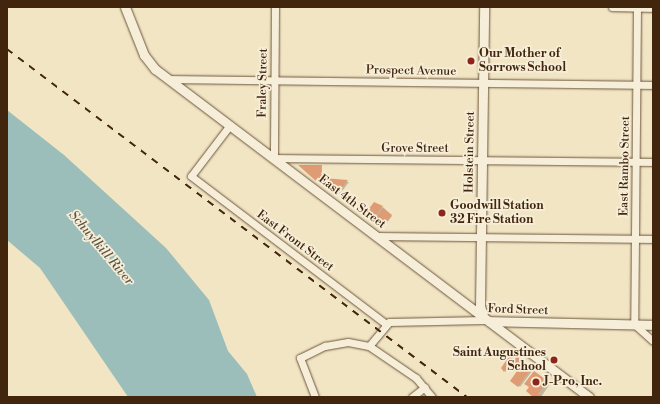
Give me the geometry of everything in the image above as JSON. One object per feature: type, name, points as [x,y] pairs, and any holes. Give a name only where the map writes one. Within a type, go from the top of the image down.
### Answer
[{"type":"main road","name":"East 4th Street","points":[[125,7],[147,61],[169,80],[377,236],[484,320],[589,397]]},
{"type":"main road","name":"Holstein Street","points":[[484,7],[480,306],[484,320]]},
{"type":"main road","name":"Ford Street","points":[[484,320],[653,325]]},
{"type":"street","name":"Fraley Street","points":[[274,158],[275,7]]},
{"type":"street","points":[[612,7],[653,8]]},
{"type":"street","name":"East Rambo Street","points":[[634,324],[637,7]]},
{"type":"street","name":"Prospect Avenue","points":[[169,80],[653,85]]},
{"type":"street","name":"East Front Street","points":[[230,125],[191,176],[386,324]]},
{"type":"street","name":"Grove Street","points":[[274,158],[653,162]]},
{"type":"street","points":[[377,236],[653,239]]},
{"type":"street","name":"Ford Street","points":[[386,324],[484,320]]},
{"type":"street","points":[[369,346],[386,324]]},
{"type":"street","points":[[634,324],[653,341]]},
{"type":"street","points":[[315,397],[300,358],[340,342],[369,346],[425,387],[432,397]]},
{"type":"street","points":[[412,397],[425,387]]},
{"type":"water","name":"Schuylkill River","points":[[7,110],[64,155],[166,248],[209,300],[228,351],[247,374],[257,397],[128,397],[40,268],[7,240]]},
{"type":"building","points":[[298,165],[322,165],[321,181],[316,181]]},
{"type":"building","points":[[323,178],[348,180],[337,194],[322,182]]},
{"type":"building","points":[[374,202],[383,206],[372,220],[365,214]]},
{"type":"building","points":[[383,208],[392,215],[381,228],[373,221]]},
{"type":"building","points":[[512,352],[515,355],[504,372],[501,368]]},
{"type":"building","points":[[516,356],[532,368],[518,387],[510,381],[520,367],[516,371],[509,368]]},
{"type":"building","name":"J-Pro, Inc.","points":[[534,371],[548,381],[538,394],[543,397],[533,397],[526,391],[529,387],[524,384]]},
{"type":"railway","points":[[7,49],[467,397]]},
{"type":"place","name":"Our Mother of Sorrows School","points":[[471,61]]},
{"type":"place","name":"Goodwill Station 32 Fire Station","points":[[442,213]]},
{"type":"place","name":"Saint Augustines School","points":[[554,360]]},
{"type":"place","name":"J-Pro, Inc.","points":[[536,382]]}]
